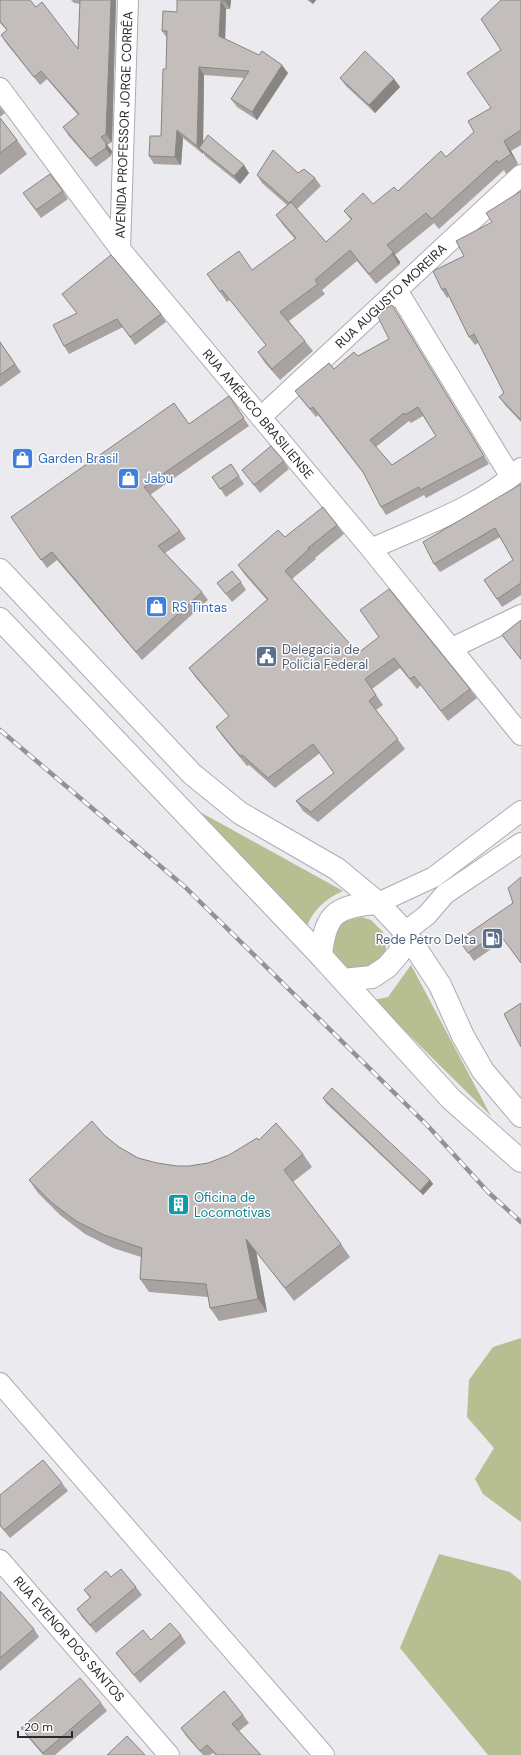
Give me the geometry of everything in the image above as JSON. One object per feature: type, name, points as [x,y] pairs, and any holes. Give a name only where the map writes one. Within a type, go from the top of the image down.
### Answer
[{"type":"main road","points":[[0,570],[192,774],[240,813],[337,869],[378,903],[405,932],[440,985],[463,1036],[484,1071],[521,1116]]},
{"type":"main road","points":[[0,619],[344,980],[451,1099],[521,1162]]},
{"type":"main road","points":[[321,956],[322,936],[330,918],[342,909],[354,905],[378,903]]},
{"type":"main road","points":[[344,980],[372,977],[387,967],[399,953],[405,932]]},
{"type":"street","name":"AVENIDA PROFESSOR JORGE CORRÊA","points":[[120,249],[128,0]]},
{"type":"street","name":"RUA AMÉRICO BRASILIENSE","points":[[0,88],[120,249],[371,549],[521,735]]},
{"type":"street","name":"RUA AUGUSTO MOREIRA","points":[[261,417],[521,175]]},
{"type":"street","points":[[371,549],[475,501],[516,473],[397,290]]},
{"type":"street","points":[[452,648],[521,614]]},
{"type":"street","points":[[378,903],[434,877],[521,811]]},
{"type":"street","points":[[405,932],[427,915],[445,894],[521,843]]},
{"type":"street","points":[[0,1383],[324,1755]]},
{"type":"street","name":"RUA EVENOR DOS SANTOS","points":[[0,1560],[169,1755]]},
{"type":"green space","points":[[200,812],[343,891],[325,901],[316,910],[306,928]]},
{"type":"green space","points":[[362,917],[371,920],[383,932],[386,949],[383,958],[361,972],[343,968],[332,952],[334,934],[338,926],[345,921]]},
{"type":"green space","points":[[411,965],[491,1116],[374,1000],[388,997]]},
{"type":"green space","points":[[521,1338],[521,1522],[483,1494],[475,1479],[494,1448],[467,1417],[469,1380],[493,1347]]},
{"type":"green space","points":[[439,1554],[510,1572],[521,1581],[521,1755],[488,1755],[400,1648]]},
{"type":"building","points":[[0,0],[30,0],[36,7],[42,2],[78,49],[80,0],[111,0],[106,134],[101,137],[106,143],[106,148],[90,159],[63,127],[79,114],[41,71],[34,77],[1,35],[7,30],[0,21]]},
{"type":"building","points":[[177,0],[225,0],[221,1],[219,36],[259,55],[262,51],[282,65],[252,112],[231,99],[249,71],[199,67],[197,146],[177,130],[175,157],[149,156],[150,136],[161,136],[163,69],[166,69],[167,31],[162,31],[163,11],[177,12]]},
{"type":"building","points":[[501,0],[521,0],[521,130],[504,141],[511,154],[498,163],[497,160],[432,219],[426,213],[387,245],[393,252],[392,254],[369,274],[350,250],[315,280],[318,284],[280,312],[305,341],[272,369],[258,352],[266,345],[222,290],[220,292],[207,274],[239,251],[252,270],[296,238],[276,215],[291,202],[326,242],[352,219],[344,211],[363,193],[373,204],[394,187],[398,191],[441,151],[446,157],[474,132],[468,121],[491,108],[467,73],[501,50],[481,19]]},
{"type":"building","points":[[365,51],[394,79],[369,105],[340,78]]},
{"type":"building","points":[[0,118],[17,140],[0,153]]},
{"type":"building","points":[[208,135],[244,165],[234,176],[199,148]]},
{"type":"building","points":[[273,150],[298,173],[304,169],[315,178],[289,203],[257,175]]},
{"type":"building","points":[[50,174],[63,191],[36,210],[23,193]]},
{"type":"building","points":[[521,191],[521,420],[499,397],[504,393],[474,334],[469,337],[445,288],[442,290],[433,271],[464,256],[456,241],[492,222],[486,213]]},
{"type":"building","points":[[111,255],[161,314],[130,337],[117,319],[64,346],[53,325],[77,313],[62,294]]},
{"type":"building","points":[[392,305],[484,456],[420,490],[419,487],[381,507],[363,472],[313,407],[310,409],[295,391],[329,363],[334,369],[354,352],[358,356],[389,339],[376,313]],"holes":[[[418,407],[436,436],[392,465],[370,440],[404,413],[405,415]]]},
{"type":"building","points":[[0,342],[15,364],[0,375]]},
{"type":"building","points":[[229,396],[244,418],[144,487],[180,531],[158,546],[202,592],[136,652],[52,552],[41,560],[11,517],[174,403],[189,424]]},
{"type":"building","points":[[271,446],[284,461],[254,485],[242,470]]},
{"type":"building","points":[[231,464],[239,476],[220,489],[212,477]]},
{"type":"building","points":[[521,484],[521,583],[497,599],[484,580],[513,560],[495,528],[434,564],[423,542]]},
{"type":"building","points":[[323,507],[337,525],[308,548],[309,549],[285,571],[358,653],[379,637],[360,610],[389,589],[470,689],[441,711],[414,676],[410,679],[394,658],[365,679],[376,695],[369,701],[398,739],[311,812],[296,801],[334,773],[313,744],[268,778],[242,755],[240,756],[216,727],[229,716],[189,668],[268,599],[238,565],[278,530],[285,537]]},
{"type":"building","points":[[232,571],[241,582],[226,594],[217,583]]},
{"type":"building","points":[[521,620],[521,659],[502,635]]},
{"type":"building","points":[[521,877],[521,963],[498,932],[468,953],[459,940],[513,903],[508,888]]},
{"type":"building","points":[[521,1003],[521,1047],[504,1014]]},
{"type":"building","points":[[332,1088],[430,1180],[420,1191],[323,1098]]},
{"type":"building","name":"Oficina de Locomotivas","points":[[92,1121],[104,1135],[119,1147],[138,1158],[177,1166],[208,1163],[229,1155],[257,1138],[259,1140],[276,1123],[303,1154],[284,1170],[341,1244],[285,1288],[246,1239],[258,1299],[210,1308],[206,1284],[140,1279],[142,1248],[104,1235],[76,1221],[51,1202],[29,1180]]},
{"type":"building","points":[[43,1460],[62,1483],[4,1530],[0,1525],[0,1495]]},
{"type":"building","points":[[121,1569],[136,1587],[90,1625],[77,1609],[91,1597],[84,1590],[106,1571],[111,1577]]},
{"type":"building","points":[[0,1591],[34,1629],[0,1658]]},
{"type":"building","points":[[170,1623],[181,1635],[134,1675],[116,1653],[143,1630],[151,1640]]},
{"type":"building","points":[[80,1678],[101,1703],[43,1753],[21,1728]]},
{"type":"building","points":[[224,1691],[243,1715],[232,1724],[261,1755],[217,1755],[207,1745],[200,1751],[181,1728]]},
{"type":"building","points":[[127,1736],[145,1755],[107,1755]]},
{"type":"railway","points":[[0,730],[185,887],[427,1125],[488,1192],[521,1222]]},
{"type":"place","name":"Garden Brasil","points":[[22,458]]},
{"type":"place","name":"Jabu","points":[[129,478]]},
{"type":"place","name":"RS Tintas","points":[[156,607]]},
{"type":"place","name":"Delegacia de Polícia Federal","points":[[267,656]]},
{"type":"place","name":"Rede Petro Delta","points":[[492,939]]},
{"type":"place","name":"Oficina de Locomotivas","points":[[179,1204]]}]
